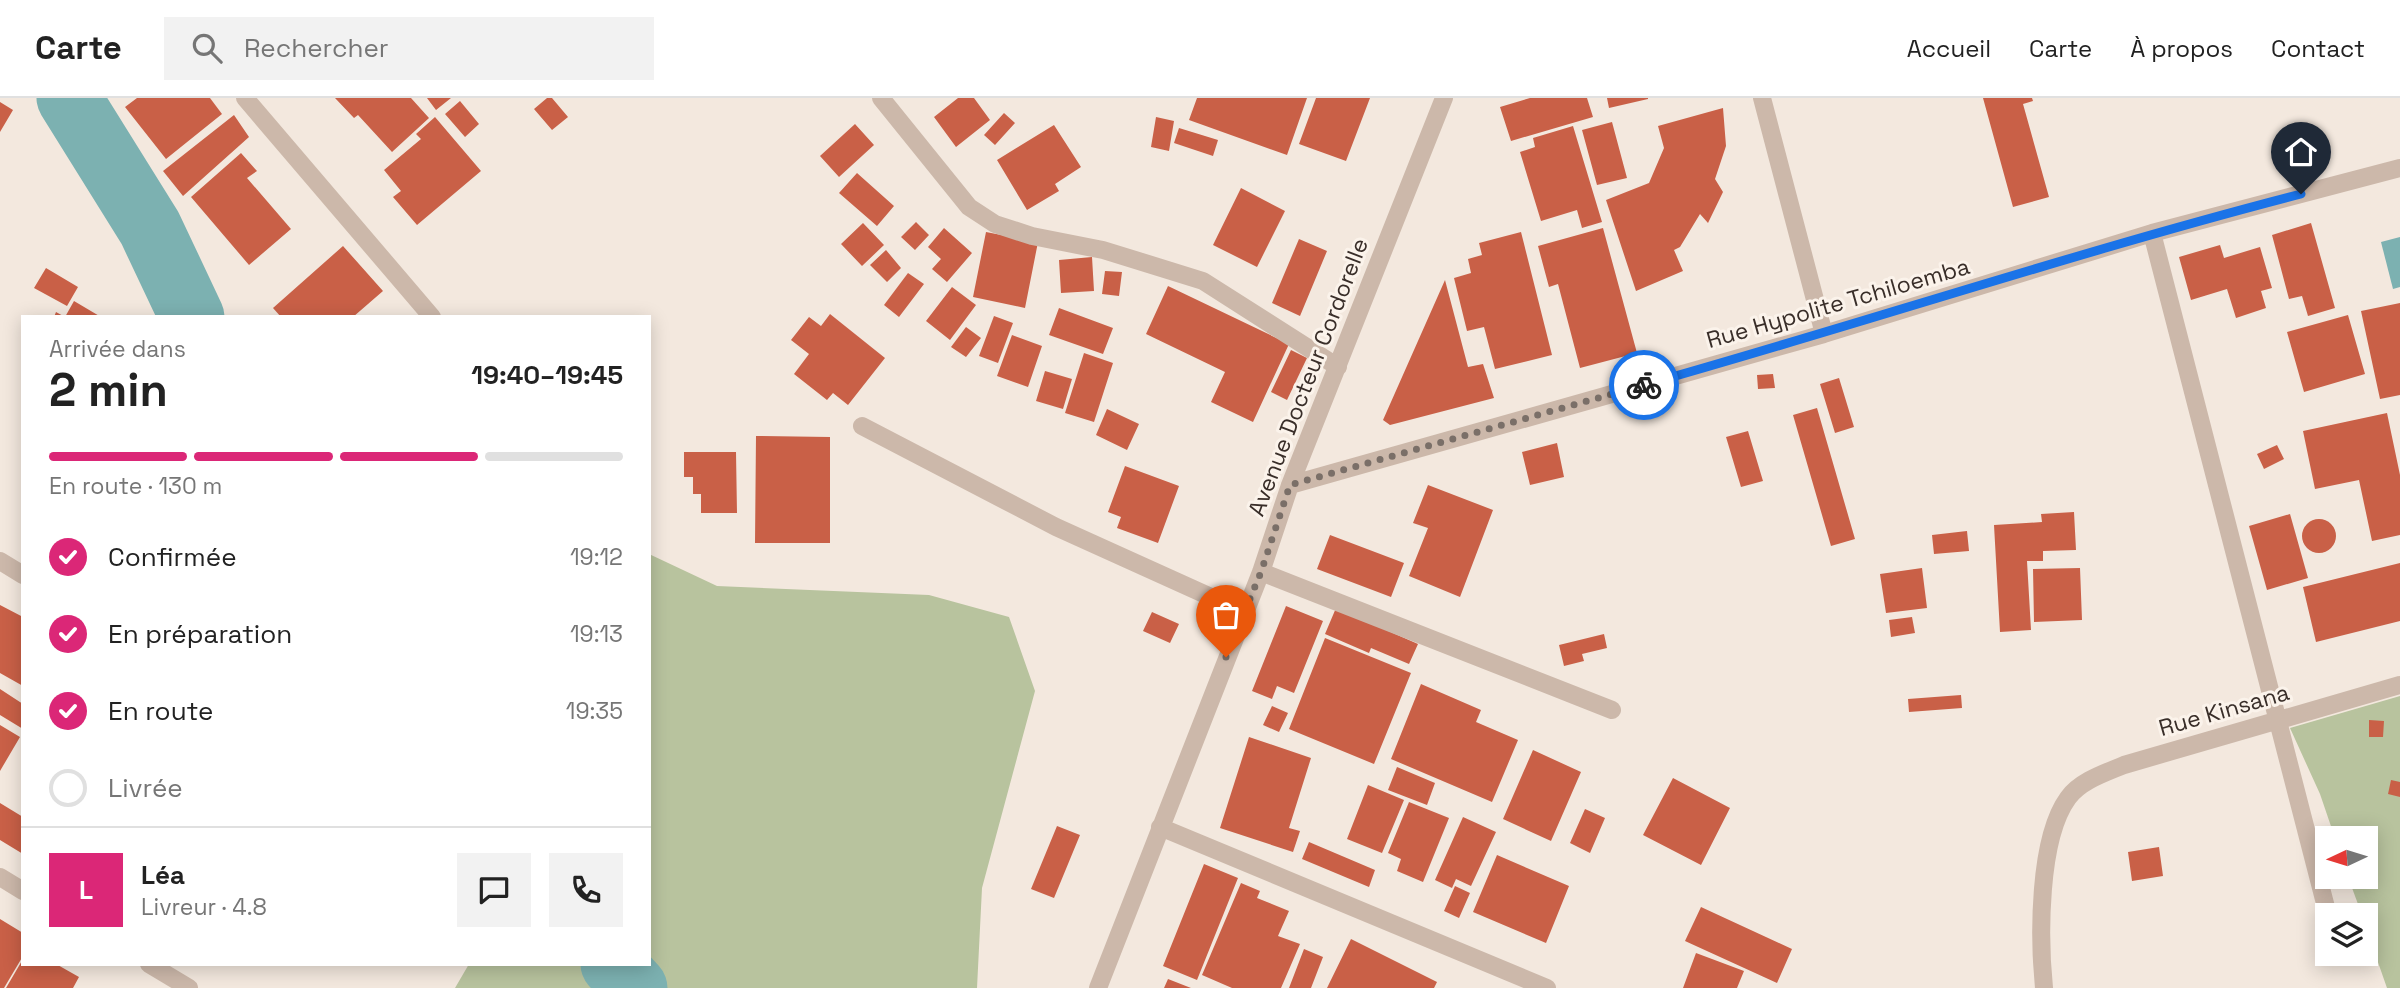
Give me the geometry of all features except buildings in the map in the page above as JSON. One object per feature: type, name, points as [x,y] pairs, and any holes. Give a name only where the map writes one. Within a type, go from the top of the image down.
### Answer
[{"type":"street","points":[[881,98],[969,207],[995,224],[1032,236],[1103,250],[1203,281],[1338,367]]},
{"type":"street","name":"Avenue Docteur Cordorelle","points":[[1098,988],[1261,572],[1290,485],[1444,98]]},
{"type":"street","points":[[1762,98],[1824,334]]},
{"type":"street","points":[[256,102],[430,315]]},
{"type":"street","name":"Rue Hypolite Tchiloemba","points":[[1290,485],[1824,334],[2152,233],[2400,168]]},
{"type":"street","points":[[2152,233],[2325,903]]},
{"type":"street","points":[[862,426],[1056,527],[1244,612]]},
{"type":"street","points":[[0,561],[21,574]]},
{"type":"street","points":[[1261,572],[1612,710]]},
{"type":"street","name":"Rue Kinsana","points":[[2044,988],[2045,887],[2052,832],[2069,797],[2095,777],[2124,765],[2400,685]]},
{"type":"street","points":[[1160,827],[1547,988]]},
{"type":"street","points":[[0,877],[21,890]]},
{"type":"street","points":[[158,972],[189,988]]},
{"type":"green space","points":[[651,555],[717,586],[929,595],[1009,617],[1035,691],[982,888],[977,988],[455,988],[468,966],[651,966]]},
{"type":"green space","points":[[2400,696],[2400,988],[2387,988],[2378,962],[2378,903],[2358,903],[2352,889],[2378,889],[2378,826],[2331,826],[2320,794],[2290,728]]},
{"type":"water","points":[[2400,237],[2400,287],[2393,289],[2381,242]]},
{"type":"waterway","points":[[69,98],[150,228],[191,315]]},
{"type":"waterway","points":[[615,966],[635,988]]},
{"type":"way so far","points":[[1226,657],[1261,572],[1290,485],[1644,385]]},
{"type":"route","points":[[1644,385],[1998,282],[2152,233],[2301,194]]}]
